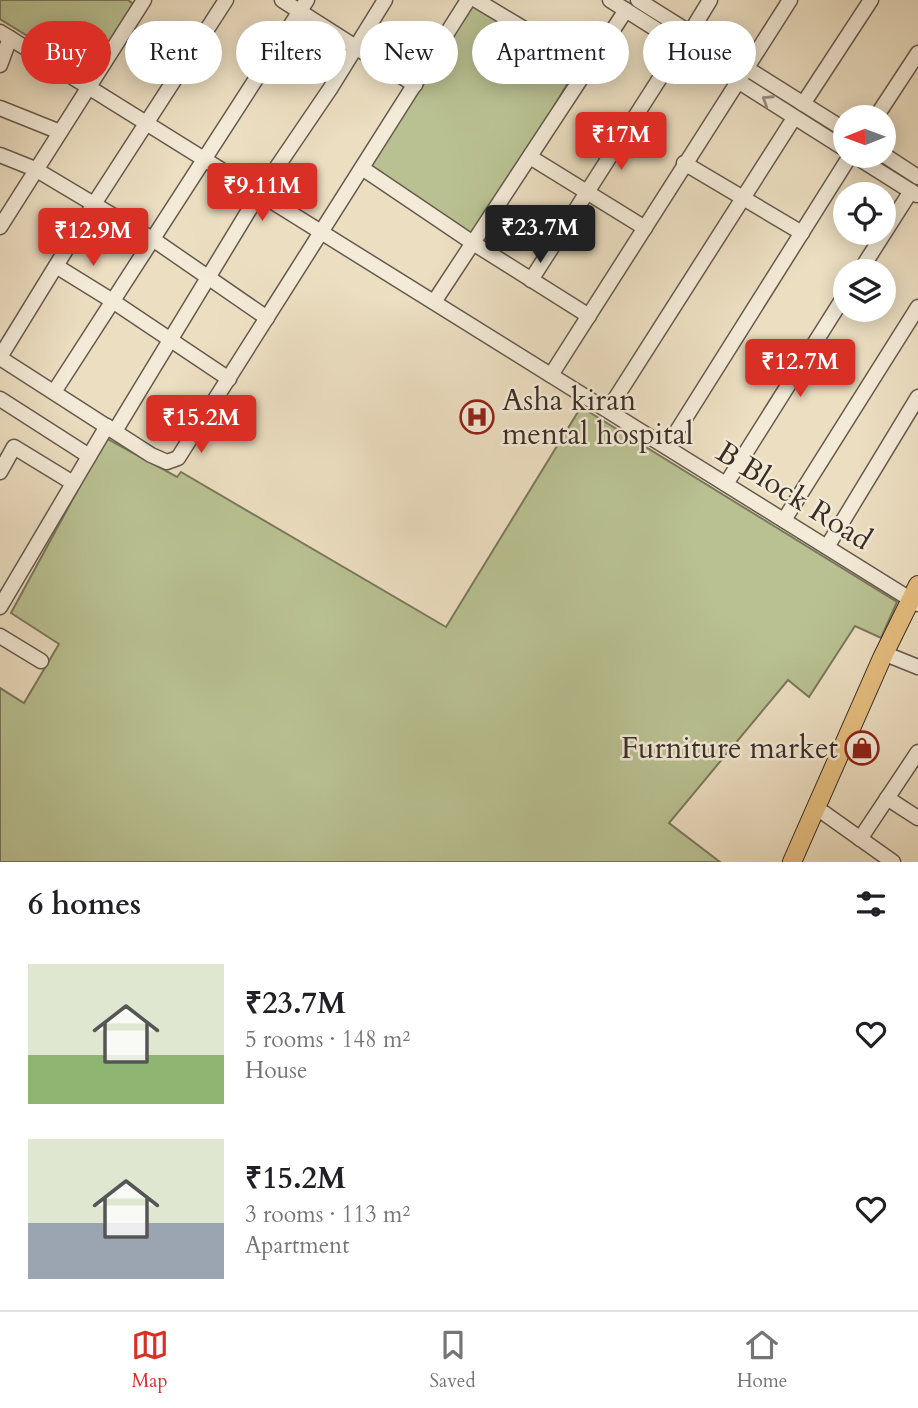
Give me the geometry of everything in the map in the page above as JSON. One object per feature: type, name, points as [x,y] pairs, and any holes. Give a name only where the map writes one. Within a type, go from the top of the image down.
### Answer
[{"type":"main road","points":[[803,862],[916,600]]},
{"type":"main road","points":[[792,862],[882,658],[916,600]]},
{"type":"street","points":[[0,227],[144,0]]},
{"type":"street","points":[[226,0],[94,204],[0,357],[167,463],[178,458],[468,0]]},
{"type":"street","points":[[282,0],[304,6],[356,47],[415,85]]},
{"type":"street","points":[[0,607],[89,456],[111,429],[260,192],[386,0]]},
{"type":"street","points":[[476,0],[511,21]]},
{"type":"street","points":[[610,0],[643,21]]},
{"type":"street","points":[[638,0],[671,21]]},
{"type":"street","points":[[697,21],[710,0]]},
{"type":"street","points":[[756,55],[790,0]]},
{"type":"street","points":[[803,104],[871,0]]},
{"type":"street","points":[[54,392],[111,300],[154,240],[204,158],[304,6]]},
{"type":"street","points":[[618,21],[626,10]]},
{"type":"street","points":[[0,65],[5,35]]},
{"type":"street","name":"B Block Road","points":[[5,35],[916,600]]},
{"type":"street","points":[[884,105],[918,53]]},
{"type":"street","points":[[756,75],[833,123]]},
{"type":"street","points":[[434,302],[576,84]]},
{"type":"street","points":[[531,280],[656,84]]},
{"type":"street","points":[[551,375],[737,84]]},
{"type":"street","points":[[741,84],[833,142]]},
{"type":"street","points":[[0,108],[60,132]]},
{"type":"street","points":[[608,410],[794,118]]},
{"type":"street","points":[[0,155],[35,169],[154,240],[267,317]]},
{"type":"street","points":[[530,157],[645,228]]},
{"type":"street","points":[[684,163],[802,233]]},
{"type":"street","points":[[896,163],[918,177]]},
{"type":"street","points":[[362,168],[473,243],[589,316]]},
{"type":"street","points":[[667,447],[845,168]]},
{"type":"street","points":[[868,259],[914,193],[873,168]]},
{"type":"street","points":[[56,266],[229,379]]},
{"type":"street","points":[[784,520],[918,307]]},
{"type":"street","points":[[726,484],[833,314]]},
{"type":"street","points":[[827,547],[918,397]]},
{"type":"street","points":[[0,399],[89,456]]},
{"type":"street","points":[[0,439],[73,483]]},
{"type":"street","points":[[0,472],[14,447]]},
{"type":"street","points":[[0,636],[41,661]]},
{"type":"street","points":[[893,657],[918,667]]},
{"type":"street","points":[[860,839],[918,752]]},
{"type":"street","points":[[887,797],[918,817]]},
{"type":"street","points":[[824,813],[893,862]]},
{"type":"green space","points":[[0,0],[128,0],[136,6],[111,44],[111,21],[21,21],[21,32],[0,19]]},
{"type":"green space","points":[[473,6],[497,21],[472,21],[472,84],[567,84],[473,243],[362,168],[420,84],[458,84],[458,28]]},
{"type":"green space","points":[[581,407],[897,602],[881,638],[855,626],[809,697],[788,680],[669,823],[720,862],[0,862],[0,688],[24,703],[59,644],[11,613],[106,438],[177,477],[181,472],[446,627]]},
{"type":"place","name":"Asha kiran mental hospital","points":[[477,417]]},
{"type":"place","name":"Furniture market","points":[[862,748]]}]
